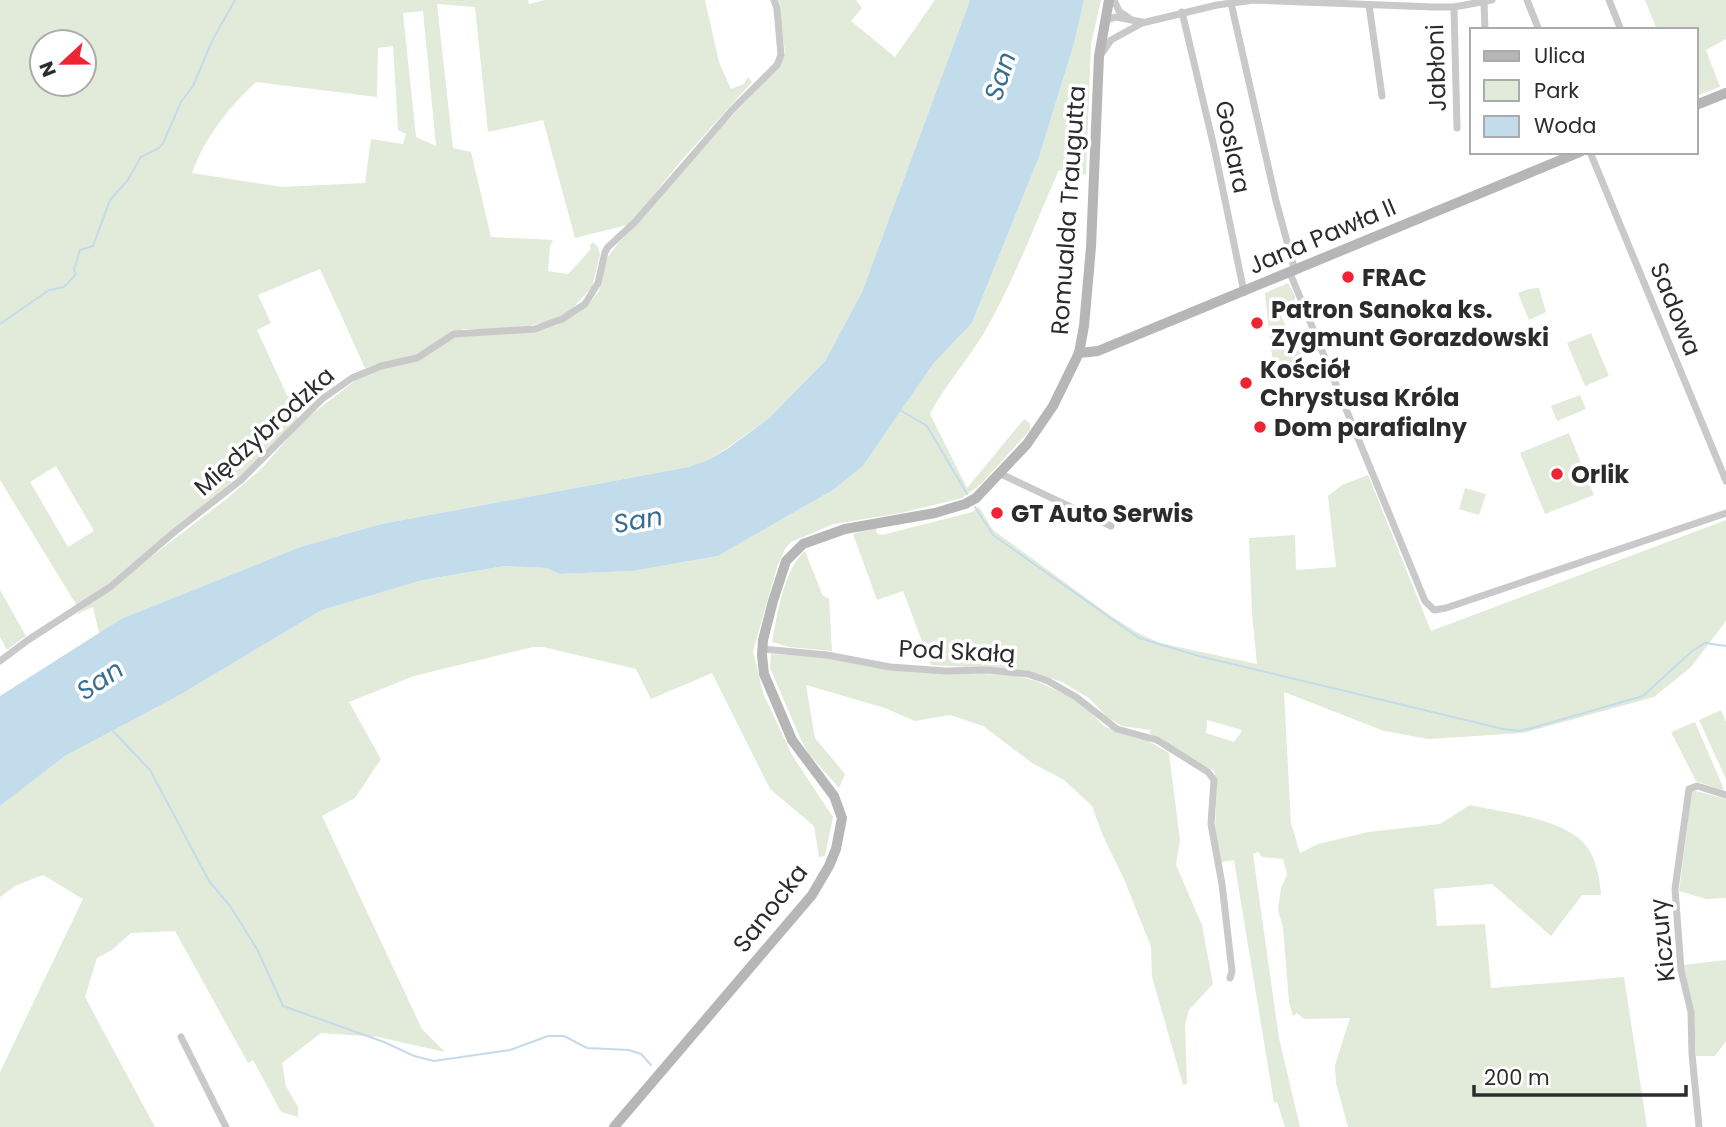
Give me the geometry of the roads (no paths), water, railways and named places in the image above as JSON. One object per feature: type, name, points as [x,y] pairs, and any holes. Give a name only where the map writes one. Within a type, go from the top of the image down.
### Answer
[{"type":"street","name":"Międzybrodzka","points":[[0,661],[27,640],[110,587],[241,480],[322,399],[352,378],[381,366],[417,358],[454,334],[535,328],[562,319],[585,304],[598,283],[608,247],[635,222],[732,110],[777,65],[781,55],[774,0]]},
{"type":"street","points":[[1112,0],[1119,11],[1132,21]]},
{"type":"street","points":[[1112,0],[1105,22],[1114,31],[1124,31]]},
{"type":"street","name":"Romualda Traugutta","points":[[1099,56],[1111,40],[1142,23],[1231,3],[1254,0],[1369,5],[1413,3],[1454,7],[1488,1]]},
{"type":"street","points":[[1527,0],[1538,28]]},
{"type":"street","points":[[1609,0],[1620,28]]},
{"type":"street","points":[[1485,28],[1488,1]]},
{"type":"street","points":[[1231,3],[1293,272],[1425,601],[1434,610],[1446,608],[1726,513]]},
{"type":"street","points":[[1369,5],[1382,96]]},
{"type":"street","name":"Jabłoni","points":[[1454,7],[1457,128]]},
{"type":"street","name":"Goslara","points":[[1182,12],[1244,292]]},
{"type":"street","name":"Romualda Traugutta","points":[[762,649],[772,601],[786,561],[796,548],[810,540],[845,529],[953,509],[976,498],[1001,474],[1045,420],[1079,353],[1084,326],[1091,247],[1099,56],[1105,22],[1116,17],[1142,23]]},
{"type":"street","points":[[1698,104],[1726,93]]},
{"type":"street","name":"Jana Pawła II","points":[[1079,353],[1098,351],[1575,154]]},
{"type":"street","name":"Sadowa","points":[[1591,154],[1726,481]]},
{"type":"street","points":[[1001,474],[1111,526]]},
{"type":"street","name":"Pod Skałą","points":[[762,649],[827,655],[890,667],[1028,674],[1048,681],[1076,697],[1117,729],[1157,740],[1208,772],[1214,780],[1211,824],[1223,884],[1232,971],[1230,978]]},
{"type":"street","name":"Sanocka","points":[[614,1127],[812,895],[836,849],[842,823],[839,807],[831,791],[792,740],[764,674],[762,649]]},
{"type":"street","name":"Kiczury","points":[[1699,1127],[1691,1012],[1680,960],[1675,889],[1689,789],[1698,786],[1726,795]]},
{"type":"street","points":[[181,1037],[226,1127]]},
{"type":"water","name":"San","points":[[970,0],[1084,0],[1074,44],[1039,157],[972,323],[933,364],[863,466],[833,490],[718,556],[633,571],[560,574],[546,568],[505,566],[423,580],[322,610],[178,696],[65,756],[0,806],[0,696],[121,619],[300,547],[381,524],[688,467],[727,449],[769,418],[825,361],[862,292]]},
{"type":"waterway","points":[[0,324],[49,290],[64,287],[76,274],[74,270],[80,250],[93,246],[110,200],[127,181],[141,157],[163,143],[181,102],[193,86],[212,41],[235,0]]},
{"type":"waterway","points":[[900,410],[927,426],[967,494]]},
{"type":"waterway","points":[[975,507],[993,535],[1139,638],[1199,656],[1503,729],[1519,731],[1532,728],[1643,696],[1691,652],[1705,643],[1726,646]]},
{"type":"waterway","points":[[112,730],[150,770],[209,881],[230,906],[257,949],[283,1006],[384,1042],[414,1056],[434,1061],[510,1050],[548,1036],[564,1036],[587,1048],[629,1050],[641,1054],[651,1065]]},
{"type":"place","name":"FRAC","points":[[1348,277]]},
{"type":"place","name":"Patron Sanoka ks. Zygmunt Gorazdowski","points":[[1257,323]]},
{"type":"place","name":"Kościół Chrystusa Króla","points":[[1246,383]]},
{"type":"place","name":"Dom parafialny","points":[[1260,427]]},
{"type":"place","name":"Orlik","points":[[1557,474]]},
{"type":"place","name":"GT Auto Serwis","points":[[997,513]]}]
